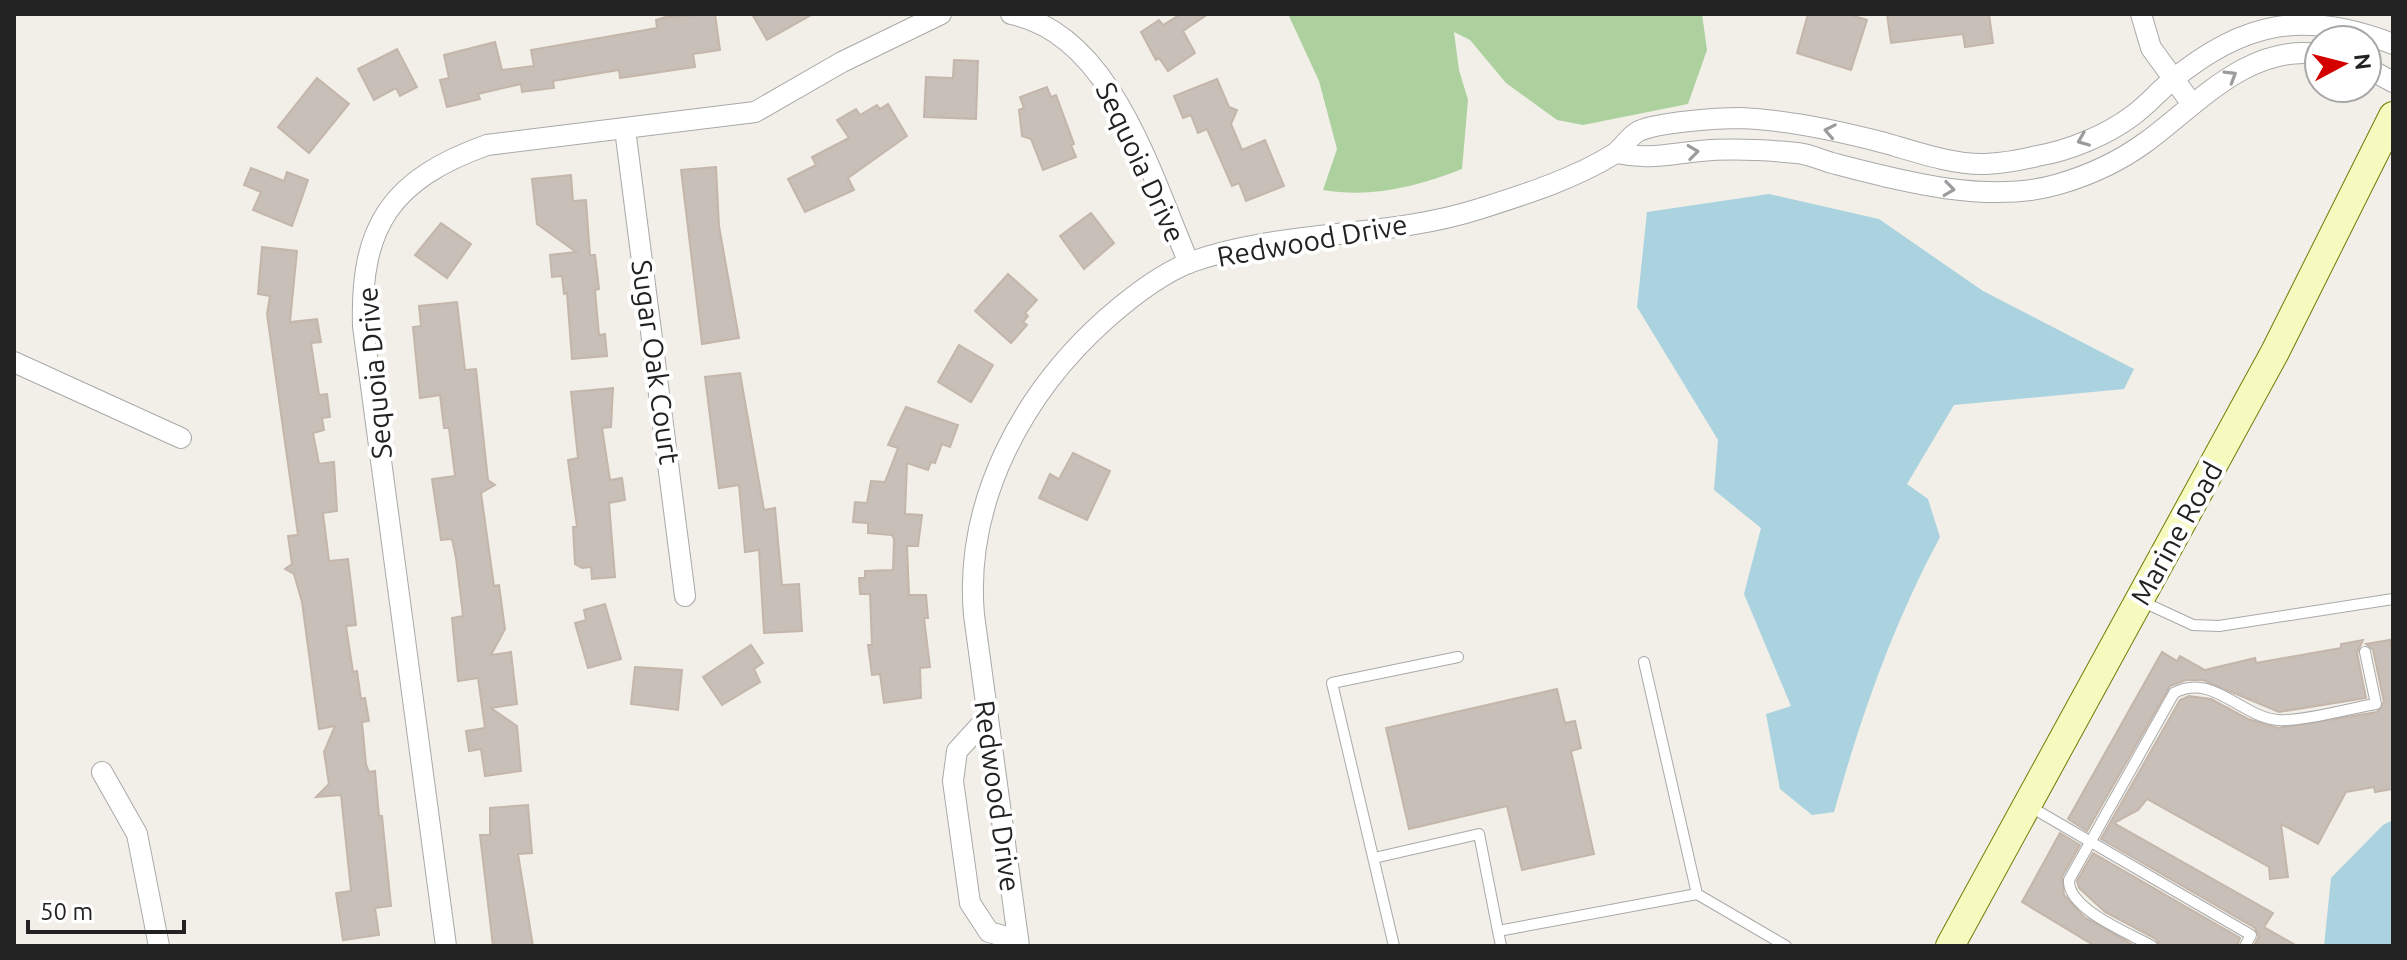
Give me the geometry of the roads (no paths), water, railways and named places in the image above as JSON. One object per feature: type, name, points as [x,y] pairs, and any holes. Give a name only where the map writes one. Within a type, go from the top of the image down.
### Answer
[{"type":"main road","name":"Marine Road","points":[[1950,946],[2275,352],[2393,116]]},
{"type":"street","name":"Sequoia Drive","points":[[446,946],[363,326],[363,279],[368,255],[385,213],[419,178],[447,159],[487,145],[755,112],[842,62],[941,14]]},
{"type":"street","name":"Sequoia Drive","points":[[1011,14],[1043,25],[1062,36],[1108,83],[1189,263]]},
{"type":"street","points":[[2141,14],[2151,48],[2192,104]]},
{"type":"street","name":"Redwood Drive","points":[[1018,943],[987,718],[973,575],[985,505],[997,471],[1030,406],[1075,350],[1127,300],[1189,263],[1262,244],[1443,219],[1550,184],[1617,153],[1638,131],[1693,121],[1741,118],[1856,135],[1983,164],[2042,156],[2088,139],[2130,118],[2173,79],[2262,29],[2295,23],[2341,27],[2393,44]]},
{"type":"street","points":[[1617,153],[1645,159],[1733,149],[1800,153],[1940,188],[2017,191],[2056,185],[2092,173],[2145,142],[2227,78],[2254,63],[2279,55],[2303,54]]},
{"type":"street","name":"Sugar Oak Court","points":[[625,129],[685,596]]},
{"type":"street","points":[[14,362],[181,438]]},
{"type":"street","points":[[987,718],[957,751],[953,781],[970,903],[989,932],[1018,943]]},
{"type":"street","points":[[102,772],[137,834],[159,946]]},
{"type":"lane","points":[[2139,600],[2193,625],[2219,626],[2393,599]]},
{"type":"lane","points":[[2152,946],[2077,904],[2068,890],[2069,880],[2174,693],[2185,687],[2204,687],[2277,720],[2376,704],[2365,652]]},
{"type":"lane","points":[[1394,946],[1332,683],[1458,657]]},
{"type":"lane","points":[[1644,662],[1697,894]]},
{"type":"lane","points":[[2027,806],[2251,935],[2245,946]]},
{"type":"lane","points":[[1374,858],[1479,834],[1501,946]]},
{"type":"lane","points":[[1498,931],[1697,894],[1786,946]]},
{"type":"water","points":[[1769,194],[1879,219],[1983,291],[2134,369],[2124,389],[1954,405],[1907,484],[1928,499],[1940,537],[1907,603],[1880,671],[1834,812],[1812,815],[1780,789],[1766,714],[1791,706],[1744,594],[1761,528],[1714,490],[1718,440],[1637,307],[1647,212]]},
{"type":"water","points":[[2393,820],[2393,946],[2324,946],[2331,878],[2383,825]]}]
